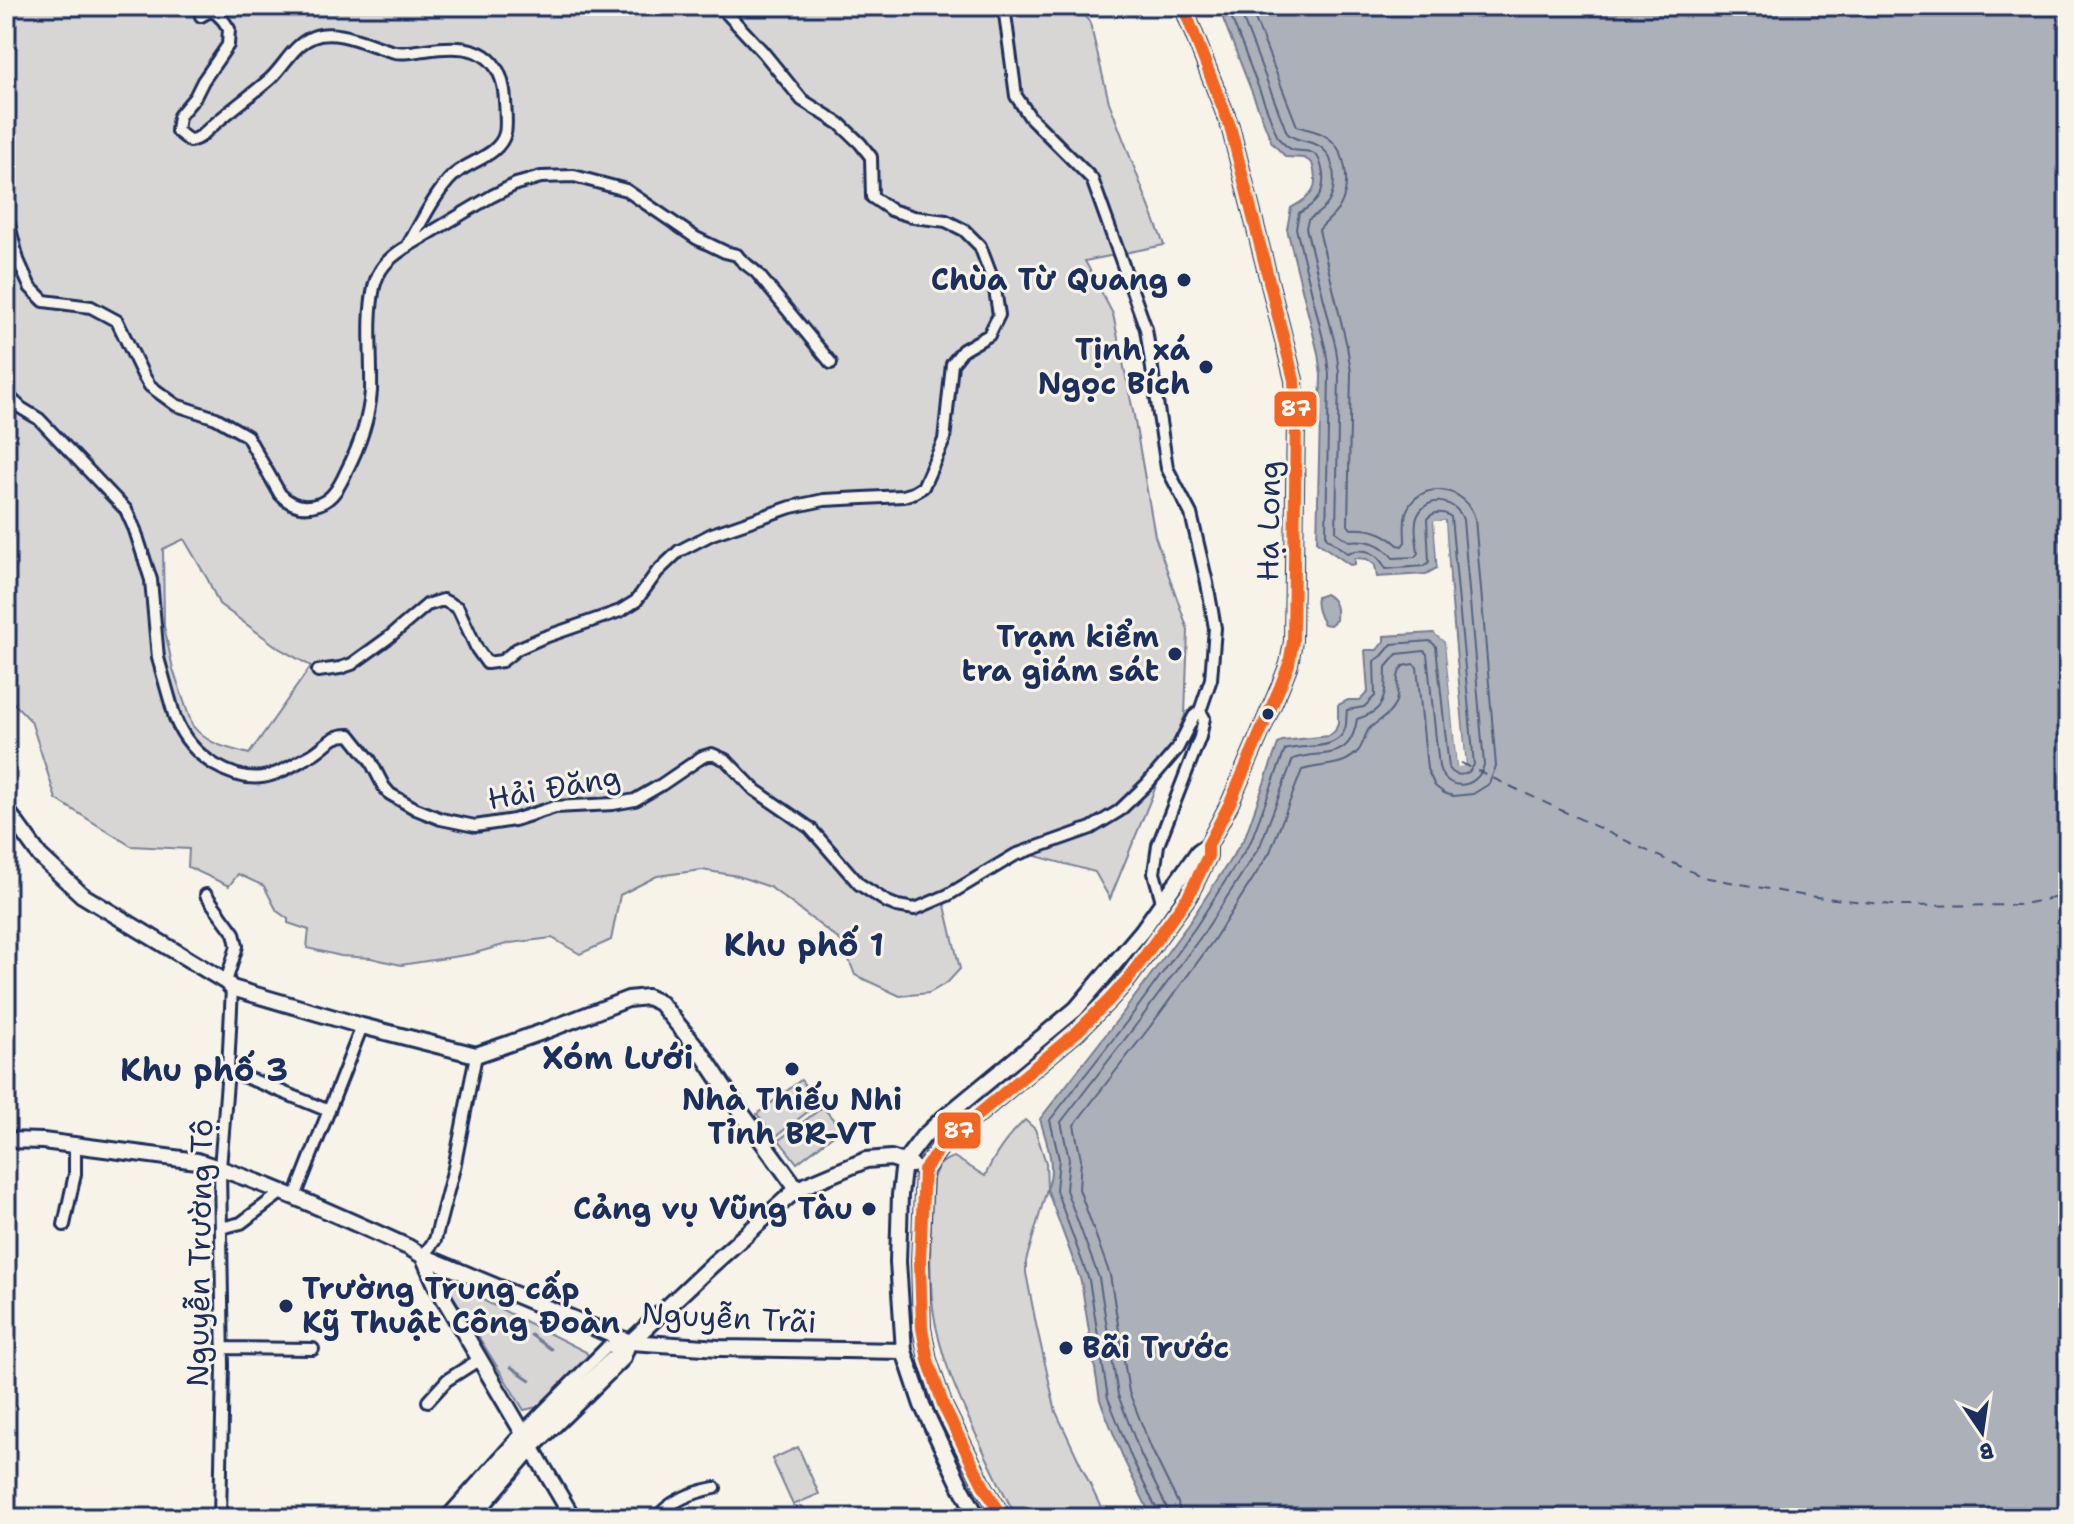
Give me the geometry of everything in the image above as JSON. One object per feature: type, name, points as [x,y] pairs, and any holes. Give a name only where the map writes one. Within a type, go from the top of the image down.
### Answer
[{"type":"main road","name":"Hạ Long","points":[[904,1162],[939,1122],[1076,1009],[1142,931],[1198,852],[1208,845],[1230,803],[1289,664],[1293,641],[1296,398],[1286,344],[1230,126],[1183,6]]},
{"type":"main road","points":[[6,809],[40,856],[82,895],[229,985],[362,1026],[476,1055],[628,999],[647,997],[660,1003],[703,1055],[797,1189]]},
{"type":"main road","name":"Hạ Long","points":[[924,1170],[943,1144],[1078,1031],[1128,979],[1189,895],[1208,856],[1208,845]]},
{"type":"main road","points":[[1162,901],[1176,912]]},
{"type":"main road","points":[[1076,1009],[1089,1020]]},
{"type":"main road","name":"Nguyễn Trãi","points":[[6,1140],[43,1141],[197,1161],[220,1168],[288,1194],[423,1256],[631,1342],[719,1348],[904,1351]]},
{"type":"main road","points":[[459,1518],[528,1440],[713,1264],[797,1189],[866,1160],[891,1158],[924,1170],[920,1261],[922,1328],[928,1360],[957,1435],[1003,1518]]},
{"type":"main road","points":[[904,1162],[898,1262],[904,1351],[922,1405],[976,1514]]},
{"type":"main road","points":[[423,1256],[436,1285],[573,1518]]},
{"type":"street","points":[[318,671],[352,664],[427,605],[443,600],[458,608],[487,663],[502,661],[517,649],[542,638],[620,611],[636,601],[657,572],[679,551],[712,534],[791,507],[824,500],[913,493],[923,487],[944,440],[952,364],[963,350],[989,335],[999,315],[994,283],[980,246],[964,230],[946,221],[891,210],[872,197],[871,157],[860,143],[840,124],[802,100],[720,6]]},
{"type":"street","points":[[1000,6],[1005,14],[1016,96],[1030,117],[1092,179],[1146,329],[1167,468],[1191,514],[1207,583],[1215,628],[1211,679],[1200,711],[1204,718],[1200,737],[1158,845],[1154,873],[1162,901]]},
{"type":"street","points":[[201,16],[210,11],[223,20],[229,29],[228,45],[179,116],[177,131],[190,141],[200,137],[273,77],[298,46],[314,36],[330,34],[397,53],[444,47],[464,48],[483,54],[496,64],[505,94],[505,134],[495,149],[458,171],[444,187],[407,247]]},
{"type":"street","points":[[6,213],[23,274],[30,287],[44,301],[91,307],[117,321],[143,375],[158,393],[176,405],[216,418],[247,436],[280,494],[287,501],[306,507],[326,501],[333,494],[366,427],[371,392],[370,331],[374,287],[379,272],[389,259],[492,196],[516,184],[541,177],[574,176],[626,190],[696,238],[737,255],[757,273],[831,363]]},
{"type":"street","name":"Hải Đăng","points":[[6,394],[39,419],[126,510],[151,580],[158,658],[179,727],[193,748],[213,764],[249,778],[265,778],[275,774],[339,735],[350,735],[370,760],[390,794],[441,819],[483,826],[555,807],[635,800],[702,757],[712,754],[726,760],[755,790],[810,828],[859,884],[887,902],[915,909],[948,895],[1015,855],[1091,828],[1119,811],[1177,749],[1194,716],[1200,711]]},
{"type":"street","name":"Nguyễn Trường Tộ","points":[[206,895],[234,933],[237,946],[229,985],[228,1070],[220,1168],[223,1348],[220,1518]]},
{"type":"street","points":[[221,1228],[241,1223],[288,1194],[329,1111],[362,1026]]},
{"type":"street","points":[[423,1256],[435,1240],[439,1226],[476,1055]]},
{"type":"street","points":[[228,1070],[329,1111]]},
{"type":"street","points":[[64,1225],[75,1174],[75,1147]]},
{"type":"street","points":[[223,1348],[313,1349]]},
{"type":"street","points":[[428,1401],[447,1380],[480,1359]]},
{"type":"street","points":[[445,1518],[528,1440]]},
{"type":"street","points":[[474,1518],[528,1440]]},
{"type":"street","points":[[657,1518],[663,1509],[702,1490],[715,1488]]},
{"type":"street","points":[[953,1518],[976,1514]]},
{"type":"shaded area","points":[[6,6],[1078,6],[1090,23],[1109,102],[1164,245],[1085,261],[1113,314],[1155,536],[1188,630],[1185,715],[1110,899],[1095,872],[1014,850],[942,893],[960,969],[948,982],[929,993],[900,996],[855,975],[842,942],[770,887],[738,876],[702,870],[657,876],[620,895],[611,940],[580,954],[552,938],[510,943],[472,954],[401,965],[371,958],[341,956],[307,948],[309,930],[288,923],[288,919],[277,911],[264,886],[238,874],[229,886],[188,867],[189,849],[131,846],[56,799],[31,721],[6,695]],"holes":[[[184,539],[219,604],[280,649],[311,666],[249,754],[211,741],[192,725],[173,669],[164,626],[163,549]]]},
{"type":"shaded area","points":[[801,1080],[819,1103],[775,1137],[757,1114]]},
{"type":"shaded area","points":[[823,1107],[841,1129],[797,1163],[779,1140]]},
{"type":"shaded area","points":[[1025,1120],[1035,1129],[1046,1163],[1047,1189],[1026,1261],[1036,1324],[1056,1412],[1107,1518],[1017,1518],[957,1392],[936,1325],[930,1260],[933,1179],[936,1171],[943,1162],[954,1157],[985,1176],[1002,1146]]},
{"type":"shaded area","points":[[455,1286],[586,1352],[590,1360],[537,1407],[524,1410],[450,1291]]},
{"type":"shaded area","points":[[798,1447],[819,1494],[793,1505],[772,1459]]},
{"type":"water","points":[[1218,6],[2068,6],[2068,1518],[1152,1518],[1100,1400],[1081,1281],[1047,1189],[1051,1163],[1040,1119],[1189,923],[1245,837],[1278,744],[1329,736],[1338,724],[1338,705],[1348,700],[1360,700],[1368,692],[1365,650],[1377,650],[1384,636],[1434,633],[1445,642],[1457,766],[1466,765],[1445,521],[1434,522],[1437,568],[1426,574],[1377,577],[1375,565],[1367,559],[1355,558],[1355,564],[1350,565],[1317,542],[1321,375],[1287,229],[1291,208],[1313,191],[1314,172],[1312,163],[1304,158],[1286,157],[1272,143]]},
{"type":"water","points":[[1325,594],[1332,599],[1336,608],[1336,620],[1330,625],[1324,624],[1317,607],[1317,597]]},
{"type":"pier","points":[[1434,521],[1445,521],[1449,578],[1445,578],[1441,525],[1438,525],[1441,568],[1438,572]]},
{"type":"pier","points":[[1449,631],[1453,631],[1466,766],[1457,767],[1445,642],[1434,633],[1439,632],[1449,642],[1460,762]]},
{"type":"waterway","points":[[531,1335],[551,1349]]},
{"type":"waterway","points":[[511,1367],[530,1380]]},
{"type":"ferry route","points":[[1461,763],[1703,877],[1806,896],[1902,906],[2018,905],[2068,895]]},
{"type":"transit line","name":"87","points":[[1003,1518],[944,1407],[928,1360],[922,1328],[920,1261],[924,1170],[943,1144],[1078,1031],[1109,1000],[1189,895],[1208,856],[1208,845],[1230,803],[1280,687],[1289,664],[1293,641],[1294,380],[1230,126],[1183,6]]},
{"type":"place","name":"Chùa Từ Quang","points":[[1184,280]]},
{"type":"place","name":"Tịnh xá Ngọc Bích","points":[[1206,367]]},
{"type":"place","name":"Trạm kiểm tra giám sát","points":[[1175,654]]},
{"type":"place","name":"Nhà Thiếu Nhi Tỉnh BR-VT","points":[[792,1069]]},
{"type":"place","name":"Cảng vụ Vũng Tàu","points":[[869,1209]]},
{"type":"place","name":"Trường Trung cấp Kỹ Thuật Công Đoàn","points":[[286,1306]]},
{"type":"place","name":"Bãi Trước","points":[[1066,1348]]},
{"type":"district","name":"Khu phố 1","points":[[804,945]]},
{"type":"district","name":"Xóm Lưới","points":[[618,1058]]},
{"type":"district","name":"Khu phố 3","points":[[204,1070]]}]
